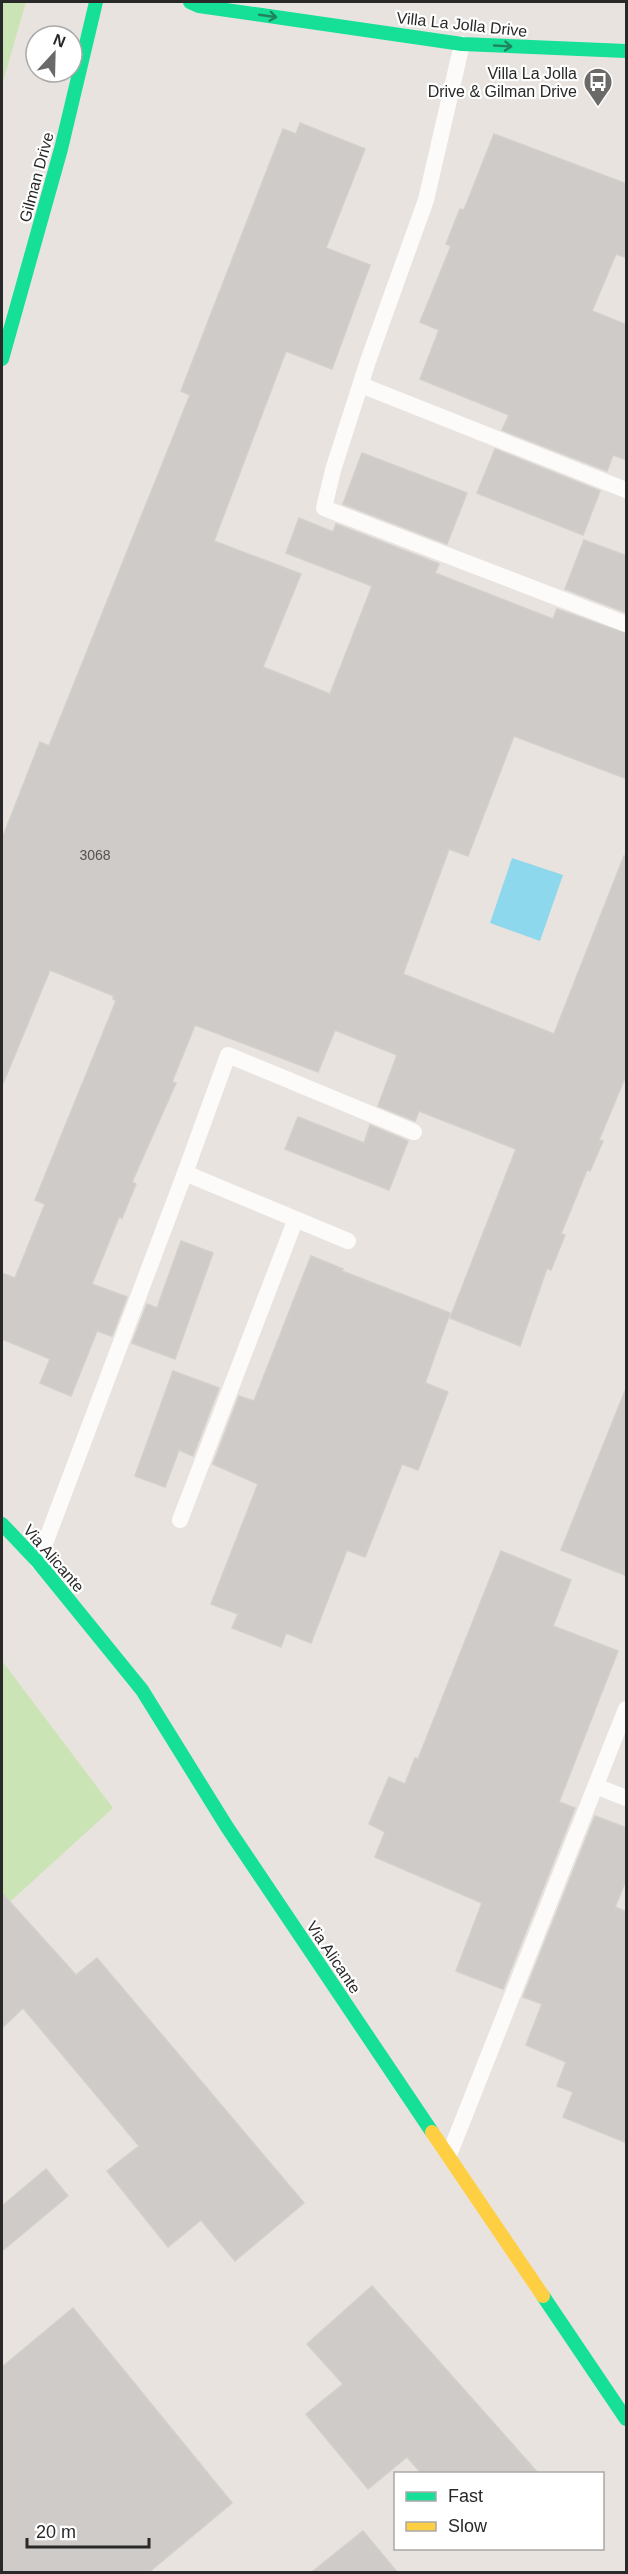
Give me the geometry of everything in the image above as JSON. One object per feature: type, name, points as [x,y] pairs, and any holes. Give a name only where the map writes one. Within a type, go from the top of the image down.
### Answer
[{"type":"street","name":"Gilman Drive","points":[[2,359],[61,149],[96,2]]},
{"type":"street","name":"Villa La Jolla Drive","points":[[190,2],[199,6],[462,44],[627,51]]},
{"type":"street","name":"Via Alicante","points":[[2,1524],[38,1562],[142,1690],[227,1827],[627,2419]]},
{"type":"lane","points":[[462,44],[426,200],[333,470],[324,507],[627,624]]},
{"type":"lane","points":[[362,385],[627,490]]},
{"type":"lane","points":[[38,1562],[228,1055],[414,1132]]},
{"type":"lane","points":[[185,1173],[295,1221],[348,1241]]},
{"type":"lane","points":[[180,1520],[295,1221]]},
{"type":"lane","points":[[449,2155],[627,1709]]},
{"type":"lane","points":[[596,1786],[627,1798]]},
{"type":"green space","points":[[2,2],[26,2],[2,85]]},
{"type":"green space","points":[[2,1661],[113,1808],[2,1909]]},
{"type":"water","points":[[512,858],[563,875],[540,941],[490,923]]},
{"type":"building","points":[[300,123],[365,149],[326,248],[370,265],[332,369],[286,351],[214,541],[301,574],[263,667],[330,694],[372,586],[286,553],[299,518],[333,532],[336,524],[439,564],[435,573],[553,619],[557,609],[627,634],[627,779],[514,736],[468,856],[449,849],[403,974],[554,1034],[624,856],[627,857],[627,1073],[599,1140],[603,1141],[590,1171],[587,1170],[561,1234],[565,1235],[551,1270],[547,1268],[520,1346],[450,1318],[516,1149],[419,1111],[415,1121],[378,1106],[397,1055],[335,1030],[318,1072],[195,1025],[172,1082],[176,1083],[132,1182],[136,1184],[122,1218],[119,1217],[92,1284],[127,1297],[112,1336],[97,1331],[71,1396],[40,1383],[50,1359],[2,1339],[2,1273],[15,1278],[45,1204],[35,1200],[116,1001],[113,999],[114,996],[50,970],[2,1086],[2,839],[40,742],[49,746],[190,395],[181,391],[283,129],[296,134]]},
{"type":"building","points":[[494,134],[627,184],[627,258],[616,254],[592,311],[627,325],[627,460],[613,455],[607,471],[502,430],[509,415],[420,379],[439,330],[420,322],[451,246],[446,244],[460,209],[464,210]]},
{"type":"building","points":[[495,449],[600,491],[583,535],[477,493]]},
{"type":"building","points":[[362,453],[467,493],[447,544],[343,504]]},
{"type":"building","points":[[584,540],[627,556],[627,613],[565,589]]},
{"type":"building","points":[[298,1117],[364,1143],[370,1125],[408,1141],[389,1190],[285,1149]]},
{"type":"building","points":[[181,1241],[213,1253],[175,1359],[132,1343],[147,1304],[157,1308]]},
{"type":"building","points":[[311,1256],[343,1269],[342,1271],[450,1313],[425,1383],[448,1392],[418,1470],[402,1464],[365,1557],[347,1550],[311,1643],[286,1633],[281,1647],[232,1628],[238,1614],[211,1604],[258,1484],[213,1464],[239,1396],[254,1401]]},
{"type":"building","points":[[173,1371],[219,1388],[193,1456],[179,1450],[165,1487],[135,1476]]},
{"type":"building","points":[[625,1391],[627,1391],[627,1576],[561,1550]]},
{"type":"building","points":[[501,1551],[571,1580],[553,1626],[618,1651],[559,1802],[575,1808],[503,1989],[456,1971],[482,1903],[375,1857],[385,1832],[369,1824],[389,1777],[405,1784],[415,1758],[418,1759]]},
{"type":"building","points":[[595,1816],[627,1828],[627,1878],[615,1907],[627,1912],[627,2143],[563,2117],[573,2092],[557,2086],[566,2062],[526,2045],[542,2004],[523,1997]]},
{"type":"building","points":[[2,1893],[76,1975],[97,1958],[304,2203],[235,2261],[201,2220],[168,2247],[107,2171],[139,2146],[23,2008],[2,2028]]},
{"type":"building","points":[[46,2169],[68,2196],[2,2251],[2,2206]]},
{"type":"building","points":[[372,2286],[537,2472],[420,2472],[407,2457],[368,2489],[306,2414],[343,2384],[307,2344]]},
{"type":"building","points":[[73,2308],[232,2503],[149,2572],[2,2572],[2,2367]]},
{"type":"building","points":[[363,2531],[397,2572],[312,2572]]},
{"type":"traffic: fast","points":[[2,359],[61,149],[96,2]]},
{"type":"traffic: fast","points":[[190,2],[199,6],[462,44],[626,51]]},
{"type":"traffic: fast","points":[[2,1524],[38,1562],[142,1690],[227,1827],[432,2132]]},
{"type":"traffic: fast","points":[[543,2296],[626,2419]]},
{"type":"traffic: slow","points":[[432,2132],[543,2296]]},
{"type":"place","name":"Villa La Jolla Drive & Gilman Drive","points":[[598,108]]}]
